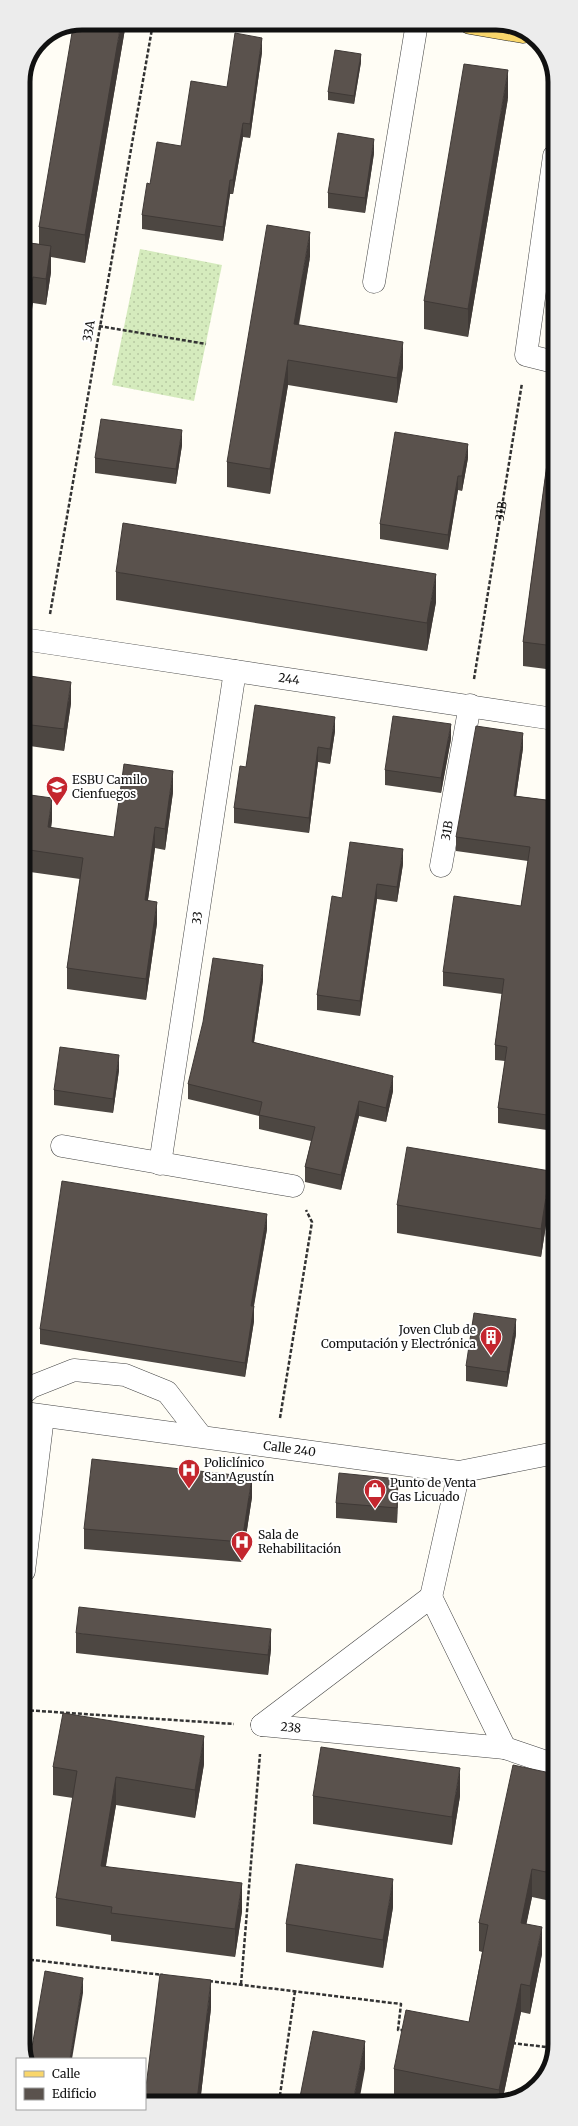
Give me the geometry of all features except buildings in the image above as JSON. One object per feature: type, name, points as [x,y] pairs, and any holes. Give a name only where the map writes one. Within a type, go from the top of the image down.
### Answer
[{"type":"street","points":[[374,282],[416,30]]},
{"type":"street","points":[[548,199],[526,355],[548,360]]},
{"type":"street","name":"244","points":[[30,640],[470,705],[548,718]]},
{"type":"street","name":"33","points":[[160,1164],[235,671]]},
{"type":"street","name":"31B","points":[[441,866],[470,705]]},
{"type":"street","points":[[62,1146],[293,1186]]},
{"type":"street","points":[[30,1388],[74,1370],[126,1375],[166,1392],[201,1436]]},
{"type":"street","points":[[30,1467],[33,1415]]},
{"type":"street","name":"Calle 240","points":[[33,1415],[201,1436],[459,1472],[548,1455]]},
{"type":"street","points":[[459,1472],[431,1597],[505,1748]]},
{"type":"street","points":[[262,1725],[431,1597]]},
{"type":"street","name":"238","points":[[262,1725],[505,1748],[548,1763]]},
{"type":"path","name":"33A","points":[[45,642],[152,30]]},
{"type":"path","points":[[100,326],[206,344]]},
{"type":"path","name":"31B","points":[[470,705],[526,355]]},
{"type":"path","points":[[275,1446],[312,1222],[293,1186]]},
{"type":"path","points":[[30,1710],[262,1725],[241,1984]]},
{"type":"path","points":[[30,1960],[164,1976]]},
{"type":"path","points":[[202,1980],[401,2004],[398,2030],[406,2031]]},
{"type":"path","points":[[280,2096],[295,1991]]},
{"type":"path","points":[[507,2042],[548,2047]]},
{"type":"green space","points":[[140,249],[222,265],[194,401],[112,385]]},
{"type":"place","name":"ESBU Camilo Cienfuegos","points":[[57,806]]},
{"type":"place","name":"Joven Club de Computación y Electrónica","points":[[491,1356]]},
{"type":"place","name":"Policlínico San Agustín","points":[[189,1490]]},
{"type":"place","name":"Punto de Venta Gas Licuado","points":[[375,1510]]},
{"type":"place","name":"Sala de Rehabilitación","points":[[242,1562]]}]
